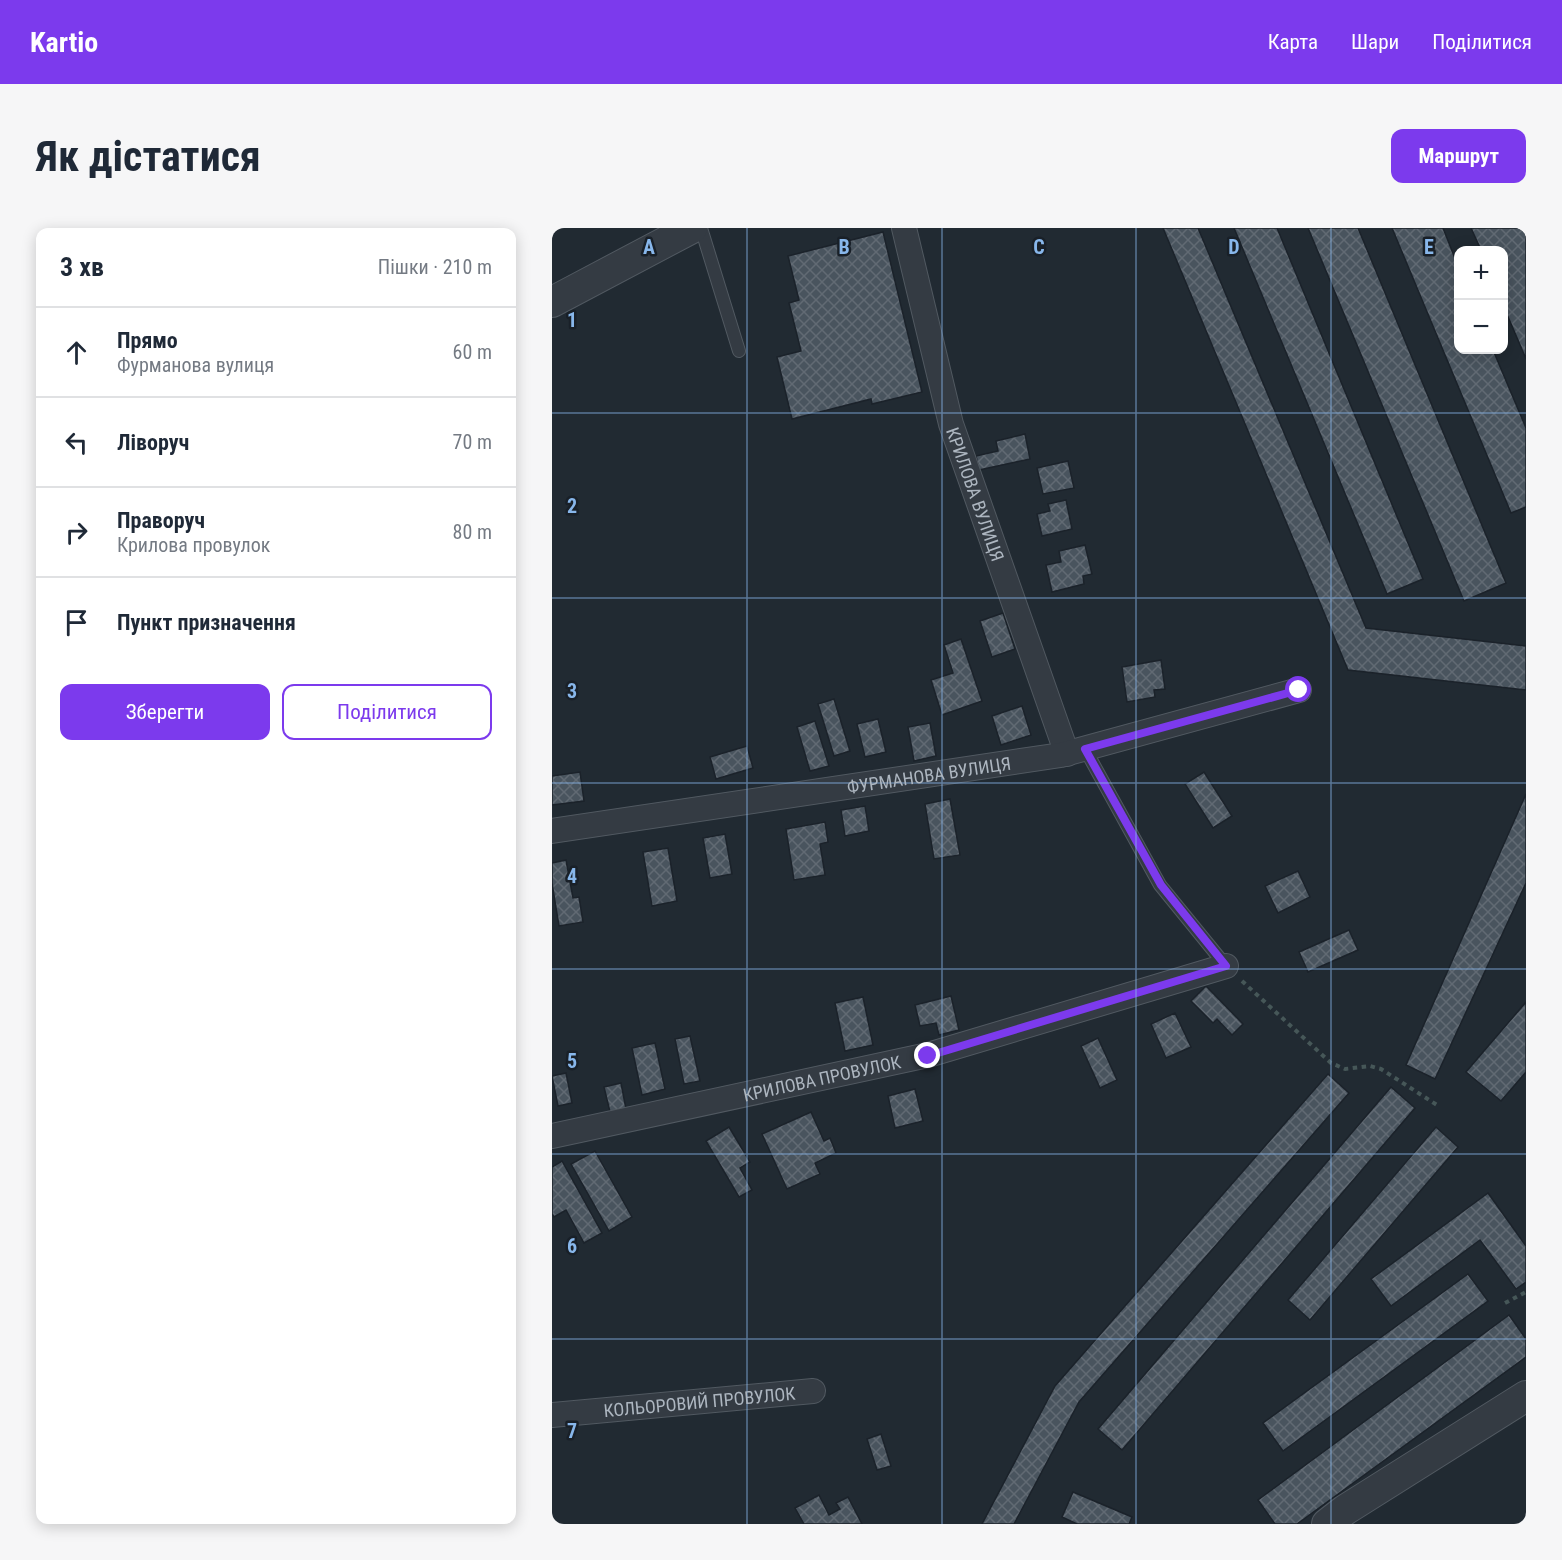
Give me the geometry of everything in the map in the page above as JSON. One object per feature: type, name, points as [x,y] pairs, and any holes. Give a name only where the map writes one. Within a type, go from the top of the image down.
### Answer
[{"type":"street","points":[[552,302],[692,228]]},
{"type":"street","name":"КРИЛОВА ВУЛИЦЯ","points":[[904,228],[951,424],[1076,752]]},
{"type":"street","name":"ФУРМАНОВА ВУЛИЦЯ","points":[[552,831],[1076,752],[1299,690]]},
{"type":"street","name":"КРИЛОВА ПРОВУЛОК","points":[[552,1136],[928,1056],[1226,966]]},
{"type":"street","name":"КОЛЬОРОВИЙ ПРОВУЛОК","points":[[552,1415],[813,1391]]},
{"type":"street","points":[[1328,1524],[1345,1510],[1526,1396]]},
{"type":"lane","points":[[701,228],[739,351]]},
{"type":"lane","points":[[1076,752],[1161,885],[1226,966]]},
{"type":"path","points":[[1226,966],[1331,1063],[1345,1069],[1370,1066],[1381,1069],[1437,1105]]},
{"type":"path","points":[[1505,1303],[1526,1292]]},
{"type":"building","points":[[1163,228],[1198,228],[1366,628],[1526,646],[1526,690],[1348,670]]},
{"type":"building","points":[[1234,228],[1277,228],[1423,579],[1387,594]]},
{"type":"building","points":[[1308,228],[1358,228],[1506,583],[1464,601]]},
{"type":"building","points":[[1392,228],[1443,228],[1454,256],[1454,354],[1495,354],[1526,428],[1526,507],[1511,513]]},
{"type":"building","points":[[1471,228],[1524,228],[1526,234],[1526,359],[1508,317],[1508,246],[1479,246]]},
{"type":"building","points":[[883,232],[922,392],[872,404],[871,399],[792,419],[777,357],[801,351],[789,303],[799,300],[788,256]]},
{"type":"building","points":[[1025,434],[1030,459],[979,470],[976,456],[998,451],[996,441]]},
{"type":"building","points":[[1068,461],[1074,488],[1043,494],[1037,468]]},
{"type":"building","points":[[1066,500],[1072,529],[1042,536],[1037,514],[1050,511],[1048,504]]},
{"type":"building","points":[[1085,545],[1092,574],[1083,576],[1084,584],[1052,592],[1046,565],[1061,562],[1059,551]]},
{"type":"building","points":[[1003,613],[1015,649],[992,657],[980,621]]},
{"type":"building","points":[[961,639],[982,701],[942,715],[931,680],[953,673],[944,645]]},
{"type":"building","points":[[1161,660],[1165,689],[1154,690],[1155,697],[1127,702],[1122,667]]},
{"type":"building","points":[[834,699],[850,751],[834,756],[818,704]]},
{"type":"building","points":[[1022,706],[1031,735],[1001,745],[992,716]]},
{"type":"building","points":[[878,719],[886,752],[865,757],[857,724]]},
{"type":"building","points":[[815,721],[829,766],[810,771],[797,727]]},
{"type":"building","points":[[930,723],[936,756],[914,761],[908,727]]},
{"type":"building","points":[[747,746],[753,768],[716,779],[710,757]]},
{"type":"building","points":[[580,772],[584,801],[552,805],[552,776]]},
{"type":"building","points":[[1204,772],[1232,816],[1213,828],[1185,784]]},
{"type":"building","points":[[1526,794],[1526,883],[1435,1079],[1406,1065]]},
{"type":"building","points":[[950,799],[960,855],[934,859],[925,804]]},
{"type":"building","points":[[865,806],[869,831],[845,836],[841,810]]},
{"type":"building","points":[[825,822],[828,842],[820,844],[825,875],[794,880],[786,829]]},
{"type":"building","points":[[725,834],[732,874],[710,878],[703,838]]},
{"type":"building","points":[[668,848],[677,901],[652,906],[643,852]]},
{"type":"building","points":[[566,860],[573,898],[579,897],[583,922],[559,926],[552,883],[552,863]]},
{"type":"building","points":[[1298,871],[1310,897],[1278,913],[1265,886]]},
{"type":"building","points":[[1349,930],[1358,950],[1308,972],[1299,952]]},
{"type":"building","points":[[1206,986],[1243,1024],[1232,1035],[1217,1019],[1213,1023],[1191,1001]]},
{"type":"building","points":[[951,996],[959,1030],[939,1035],[936,1023],[920,1026],[915,1005]]},
{"type":"building","points":[[863,997],[873,1045],[845,1051],[835,1003]]},
{"type":"building","points":[[1526,1002],[1526,1072],[1501,1101],[1466,1072]]},
{"type":"building","points":[[1175,1013],[1191,1047],[1166,1058],[1151,1024]]},
{"type":"building","points":[[690,1036],[700,1081],[684,1084],[675,1039]]},
{"type":"building","points":[[1098,1038],[1117,1080],[1100,1088],[1081,1046]]},
{"type":"building","points":[[655,1043],[665,1089],[642,1095],[632,1048]]},
{"type":"building","points":[[566,1073],[572,1103],[558,1106],[552,1076]]},
{"type":"building","points":[[1328,1074],[1349,1093],[1079,1402],[1014,1524],[982,1524],[1055,1386]]},
{"type":"building","points":[[621,1083],[626,1109],[610,1112],[604,1087]]},
{"type":"building","points":[[1391,1087],[1415,1108],[1122,1450],[1098,1429]]},
{"type":"building","points":[[915,1089],[923,1121],[895,1128],[888,1096]]},
{"type":"building","points":[[811,1112],[824,1141],[830,1138],[836,1153],[815,1163],[820,1174],[787,1189],[762,1134]]},
{"type":"building","points":[[729,1127],[750,1162],[740,1168],[752,1190],[739,1197],[706,1141]]},
{"type":"building","points":[[1436,1127],[1458,1147],[1310,1320],[1288,1300]]},
{"type":"building","points":[[595,1151],[632,1217],[609,1231],[571,1164]]},
{"type":"building","points":[[562,1161],[602,1233],[584,1243],[566,1210],[554,1217],[552,1214],[552,1167]]},
{"type":"building","points":[[1488,1193],[1526,1246],[1526,1282],[1516,1289],[1480,1240],[1391,1306],[1371,1279]]},
{"type":"building","points":[[1468,1274],[1488,1301],[1283,1451],[1263,1423]]},
{"type":"building","points":[[1509,1315],[1526,1339],[1526,1357],[1297,1524],[1275,1524],[1258,1500]]},
{"type":"building","points":[[881,1434],[891,1466],[877,1470],[867,1439]]},
{"type":"building","points":[[1073,1492],[1132,1517],[1129,1524],[1077,1524],[1062,1517]]},
{"type":"building","points":[[819,1495],[829,1515],[840,1509],[836,1503],[848,1497],[862,1524],[804,1524],[795,1508]]},
{"type":"route","points":[[928,1056],[1226,966],[1161,885],[1085,749],[1299,690]]}]
